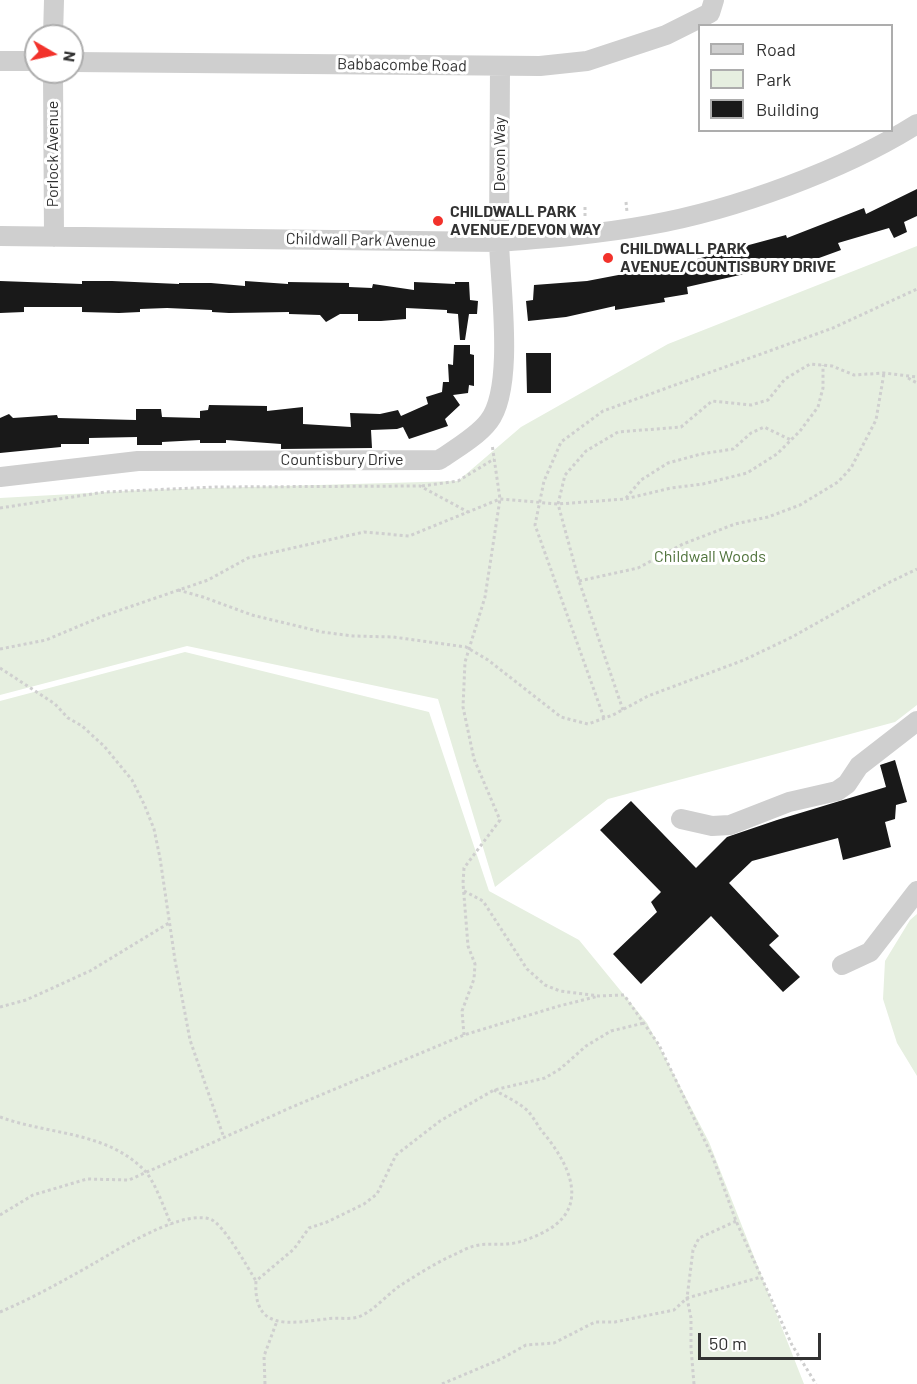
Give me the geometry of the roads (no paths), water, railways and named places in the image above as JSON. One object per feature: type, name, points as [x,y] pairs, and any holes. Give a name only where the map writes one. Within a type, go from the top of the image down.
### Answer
[{"type":"street","points":[[53,24],[54,0]]},
{"type":"street","name":"Babbacombe Road","points":[[84,62],[540,66],[587,61],[666,35],[710,13],[714,0]]},
{"type":"street","points":[[0,61],[24,61]]},
{"type":"street","name":"Devon Way","points":[[499,242],[500,67]]},
{"type":"street","name":"Porlock Avenue","points":[[53,84],[54,237]]},
{"type":"street","name":"Childwall Park Avenue","points":[[0,236],[499,242],[559,237],[650,225],[712,210],[773,191],[850,160],[917,124]]},
{"type":"street","name":"Countisbury Drive","points":[[0,477],[138,461],[439,460],[464,443],[489,421],[501,392],[504,363],[499,242]]},
{"type":"street","points":[[681,819],[712,826],[730,825],[789,802],[837,791],[847,784],[859,766],[917,721]]},
{"type":"street","points":[[842,965],[870,952],[917,891]]},
{"type":"place","name":"CHILDWALL PARK AVENUE/DEVON WAY","points":[[438,221]]},
{"type":"place","name":"CHILDWALL PARK AVENUE/COUNTISBURY DRIVE","points":[[608,258]]},
{"type":"park label","name":"Childwall Woods","points":[[710,557]]}]
